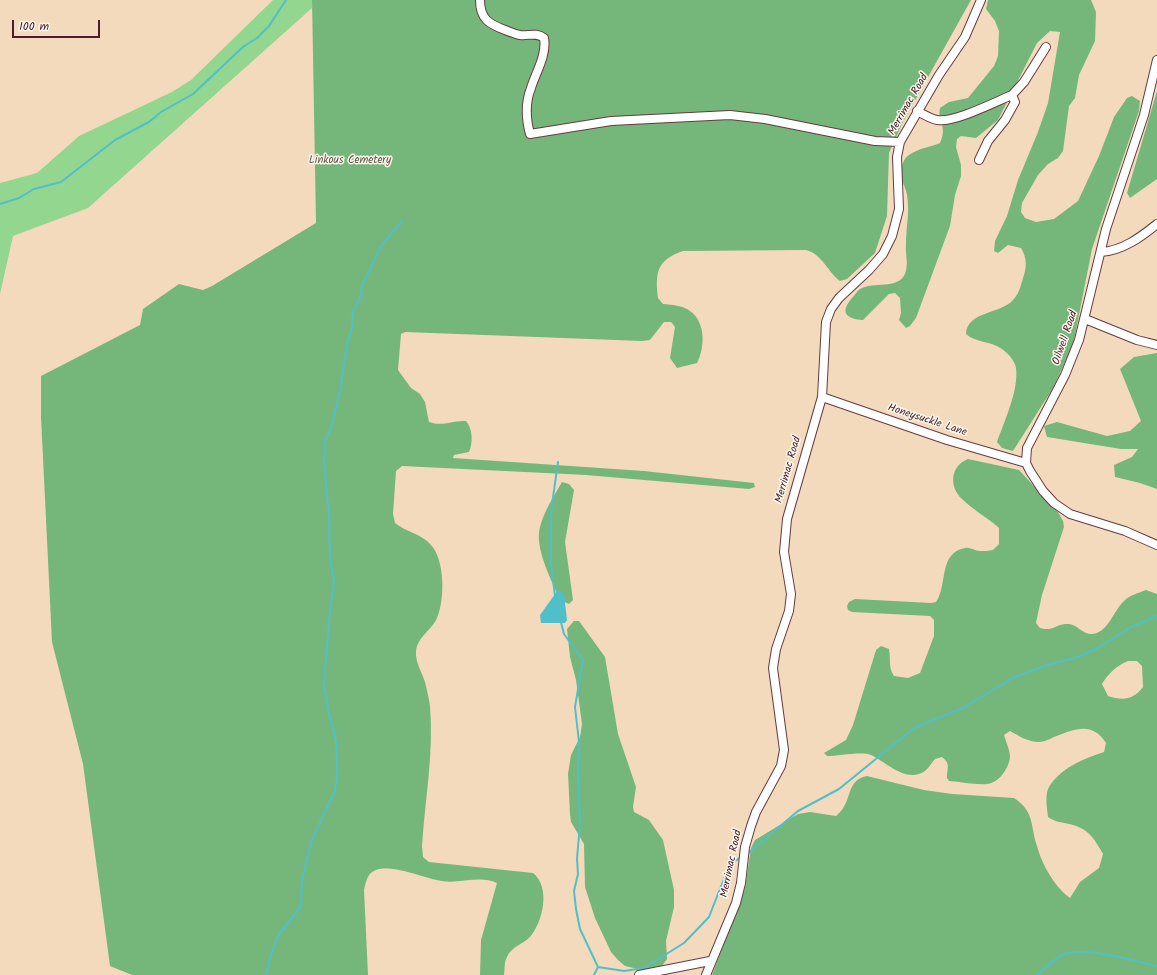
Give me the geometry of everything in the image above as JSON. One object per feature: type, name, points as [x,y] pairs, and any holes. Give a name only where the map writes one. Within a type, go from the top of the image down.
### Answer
[{"type":"street","points":[[480,0],[482,15],[486,22],[519,35],[535,34],[544,38],[546,48],[530,90],[526,108],[530,134],[611,122],[730,115],[765,119],[875,141],[900,142]]},
{"type":"street","name":"Merrimac Road","points":[[706,975],[710,962],[736,903],[741,883],[745,847],[756,812],[781,766],[784,750],[773,668],[776,649],[789,611],[791,594],[784,539],[787,519],[822,397],[825,333],[831,309],[839,298],[869,270],[883,254],[896,224],[899,209],[897,157],[900,142],[917,111],[965,37],[981,0]]},
{"type":"street","points":[[917,111],[937,120],[947,120],[978,110],[1012,95],[1024,82],[1046,47]]},
{"type":"street","name":"Oilwell Road","points":[[1026,463],[1027,448],[1065,375],[1079,340],[1114,202],[1144,115],[1157,60]]},
{"type":"street","points":[[979,160],[988,141],[1005,120],[1015,102],[1012,95]]},
{"type":"street","points":[[1101,252],[1110,252],[1128,244],[1157,224]]},
{"type":"street","points":[[1085,320],[1137,340],[1157,345]]},
{"type":"street","name":"Honeysuckle Lane","points":[[822,397],[946,440],[1026,463]]},
{"type":"street","points":[[1026,463],[1043,491],[1054,503],[1070,514],[1125,531],[1157,545]]},
{"type":"street","points":[[639,975],[710,962]]},
{"type":"green space","points":[[273,0],[312,0],[312,8],[88,208],[13,236],[0,294],[0,183],[37,173],[79,136],[172,92],[191,80]]},
{"type":"green space","name":"Linkous Cemetery","points":[[312,0],[971,0],[903,122],[889,153],[887,216],[875,253],[847,279],[840,281],[821,259],[812,252],[806,250],[683,251],[668,258],[663,263],[658,274],[658,298],[663,304],[680,306],[690,311],[695,316],[701,328],[703,343],[697,363],[677,368],[670,358],[675,327],[671,322],[664,322],[650,340],[642,341],[405,332],[401,334],[398,370],[411,388],[420,394],[425,402],[429,422],[443,424],[456,421],[466,421],[470,428],[472,440],[469,452],[454,455],[453,458],[644,471],[754,483],[755,487],[749,489],[586,475],[402,466],[396,471],[393,514],[395,523],[423,538],[431,545],[439,560],[442,580],[440,610],[435,622],[419,641],[416,651],[418,663],[428,694],[431,723],[430,758],[422,846],[423,857],[429,862],[533,873],[539,879],[542,887],[543,905],[535,931],[509,954],[505,961],[504,975],[480,975],[481,940],[497,883],[484,880],[449,882],[392,869],[373,871],[367,878],[364,890],[368,975],[132,975],[110,966],[83,764],[52,642],[41,417],[41,376],[140,325],[143,309],[179,284],[203,290],[212,286],[316,223]]},
{"type":"green space","points":[[988,0],[1091,0],[1096,12],[1095,41],[1079,75],[1075,98],[1069,106],[1063,151],[1058,158],[1048,164],[1038,175],[1022,203],[1021,212],[1025,218],[1036,222],[1054,219],[1078,201],[1099,156],[1114,117],[1127,98],[1132,96],[1140,101],[1139,111],[1092,249],[1073,345],[1053,388],[1013,451],[1002,448],[997,442],[1013,396],[1016,377],[1015,365],[1011,357],[998,346],[974,339],[966,334],[972,321],[978,317],[1008,305],[1015,298],[1021,286],[1026,266],[1021,248],[1008,245],[998,253],[994,251],[995,241],[1007,216],[1018,180],[1038,132],[1048,103],[1060,32],[1050,31],[1037,43],[998,120],[976,138],[961,136],[957,139],[956,147],[961,165],[961,176],[955,195],[950,226],[916,318],[910,326],[906,328],[899,320],[901,313],[900,298],[895,293],[889,294],[863,320],[849,317],[846,311],[848,303],[860,289],[897,282],[905,274],[907,266],[906,248],[908,201],[901,175],[902,165],[907,156],[912,153],[940,143],[943,128],[939,113],[940,108],[949,102],[968,98],[994,66],[998,56],[999,31],[995,21],[986,9]]},
{"type":"green space","points":[[1157,91],[1157,179],[1130,198],[1127,193]]},
{"type":"green space","points":[[1157,353],[1157,489],[1115,477],[1114,465],[1132,457],[1138,449],[1121,449],[1047,437],[1044,426],[1057,422],[1107,436],[1130,431],[1141,421],[1120,369],[1134,357]]},
{"type":"green space","points":[[968,459],[1019,470],[1058,512],[1063,521],[1064,527],[1042,595],[1036,623],[1040,628],[1049,629],[1069,624],[1088,634],[1097,633],[1106,626],[1120,605],[1129,597],[1146,590],[1157,594],[1157,975],[712,975],[745,888],[751,848],[755,840],[798,814],[810,812],[836,816],[845,805],[855,782],[867,776],[924,790],[952,794],[1014,798],[1021,803],[1029,814],[1039,853],[1046,868],[1054,882],[1070,898],[1080,882],[1099,868],[1103,854],[1090,834],[1081,828],[1056,821],[1048,817],[1046,803],[1048,789],[1058,776],[1073,765],[1104,752],[1106,743],[1101,736],[1089,729],[1076,730],[1039,742],[1027,740],[1010,731],[1004,735],[1010,754],[1008,766],[996,781],[987,784],[949,781],[947,778],[948,764],[942,757],[935,759],[925,771],[911,775],[897,770],[871,755],[856,754],[827,756],[824,753],[846,740],[853,725],[876,650],[881,646],[889,649],[892,673],[894,676],[908,678],[920,673],[934,636],[934,620],[930,616],[852,612],[848,610],[847,606],[849,602],[855,599],[936,602],[940,595],[947,563],[956,551],[969,548],[978,551],[990,551],[999,544],[999,528],[966,503],[955,489],[953,477],[962,462]],"holes":[[[1128,661],[1137,661],[1142,666],[1143,687],[1131,697],[1118,699],[1108,696],[1102,684],[1107,677],[1113,670],[1124,663]]]},
{"type":"green space","points":[[562,482],[569,484],[574,490],[565,542],[573,600],[569,604],[560,600],[539,545],[540,527],[544,515]]},
{"type":"green space","points":[[574,621],[579,621],[605,657],[618,734],[636,787],[633,807],[634,812],[649,820],[663,840],[674,890],[674,907],[666,941],[667,959],[662,966],[642,970],[625,966],[618,960],[611,952],[595,918],[585,887],[584,844],[571,822],[568,774],[571,755],[580,737],[582,724],[576,680],[570,657],[567,629]]},
{"type":"water","points":[[558,590],[564,594],[567,620],[565,623],[541,623],[540,615]]},
{"type":"waterway","points":[[0,204],[19,198],[34,189],[61,182],[115,140],[149,122],[161,112],[193,94],[243,47],[257,38],[269,26],[286,0]]},
{"type":"waterway","points":[[266,975],[272,951],[279,934],[300,908],[302,881],[307,858],[313,837],[335,791],[337,774],[336,740],[329,715],[324,684],[334,580],[330,559],[329,514],[324,463],[325,441],[331,428],[340,391],[347,345],[352,328],[353,311],[360,298],[362,286],[381,246],[402,221]]},
{"type":"waterway","points":[[555,596],[551,564],[551,512],[558,462]]},
{"type":"waterway","points":[[747,854],[798,811],[839,789],[914,728],[963,708],[1013,678],[1047,665],[1078,657],[1098,648],[1131,627],[1157,616]]},
{"type":"waterway","points":[[561,622],[564,634],[583,660],[575,707],[579,742],[578,769],[580,823],[577,859],[578,874],[574,891],[580,929],[598,967],[594,975]]},
{"type":"waterway","points":[[598,967],[624,971],[644,968],[684,943],[709,917],[727,871],[731,864],[741,857]]},
{"type":"waterway","points":[[1037,975],[1060,956],[1073,952],[1110,955],[1157,966]]}]
